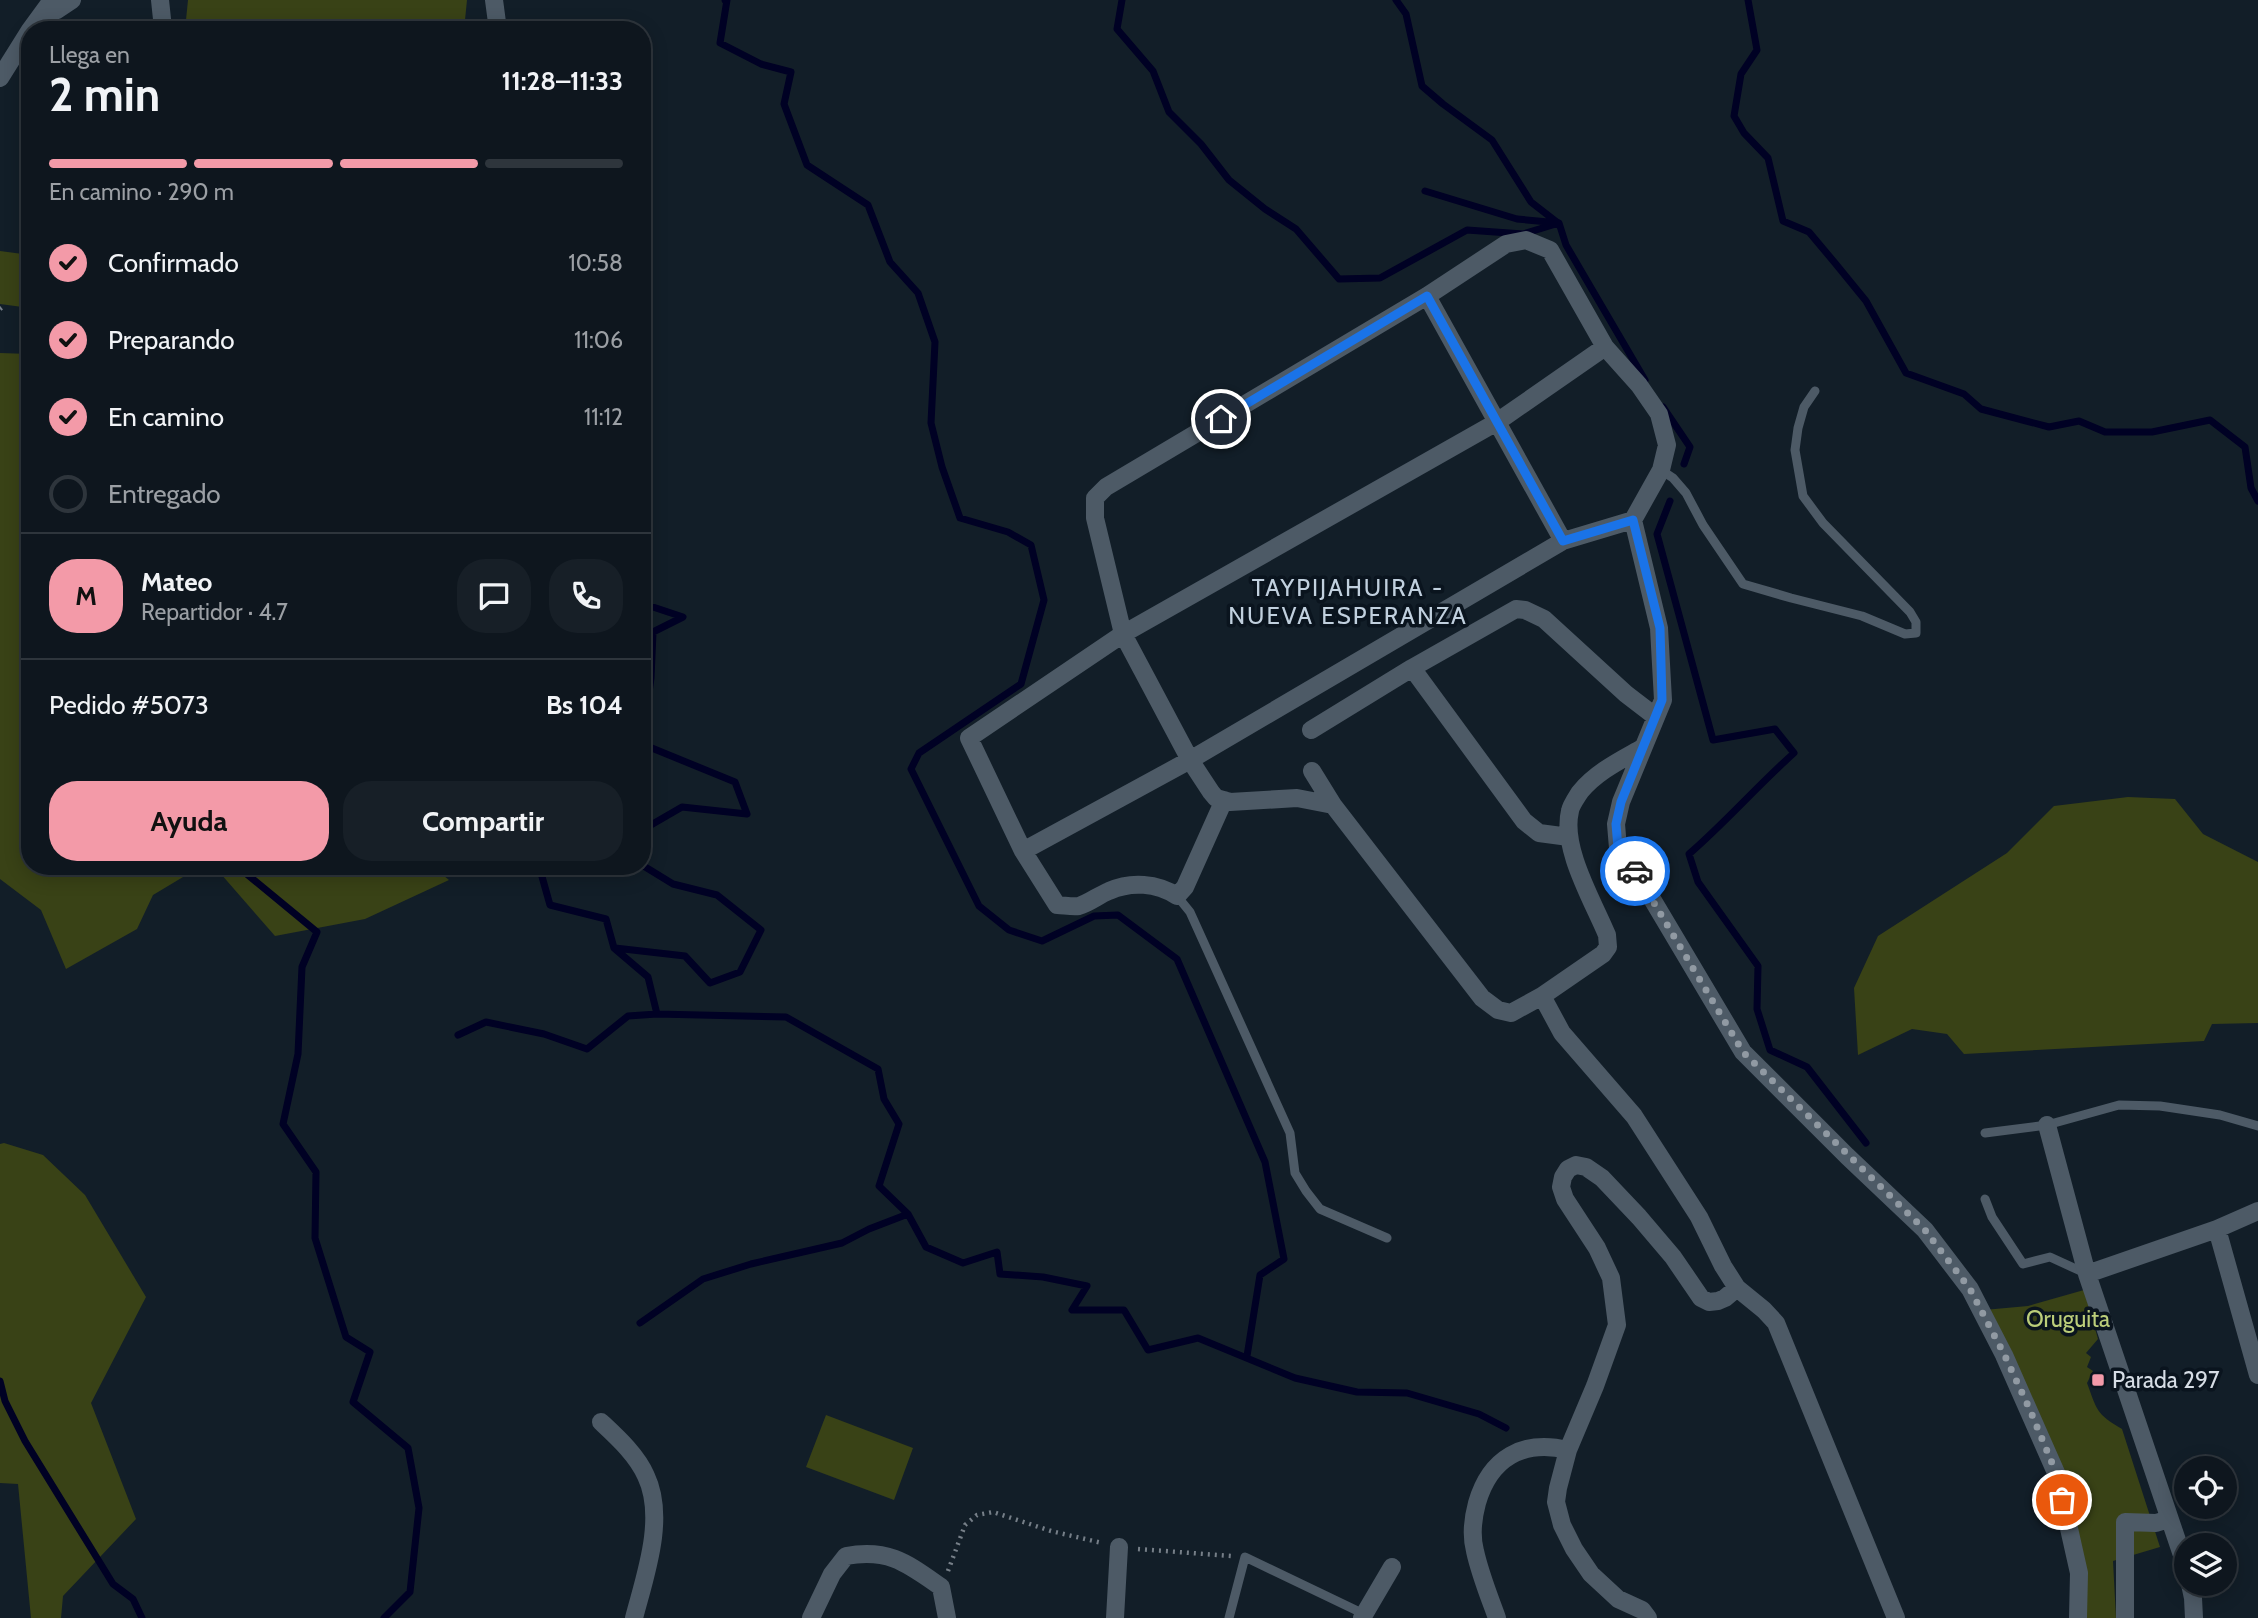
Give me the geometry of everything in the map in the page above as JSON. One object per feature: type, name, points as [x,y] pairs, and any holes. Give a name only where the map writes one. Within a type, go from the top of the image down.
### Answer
[{"type":"street","points":[[49,5],[50,12],[72,0]]},
{"type":"street","points":[[160,0],[162,21]]},
{"type":"street","points":[[494,0],[497,21]]},
{"type":"street","points":[[37,21],[49,5]]},
{"type":"street","points":[[0,78],[21,44]]},
{"type":"street","points":[[1333,805],[1297,799],[1224,800],[1216,798],[1211,792],[1190,760],[1123,634],[1095,518],[1095,498],[1106,487],[1427,296],[1506,244],[1526,240],[1550,250],[1605,347],[1639,385],[1659,414],[1667,444],[1661,470],[1633,520],[1660,628],[1662,700],[1621,802],[1616,824],[1618,848],[1639,877],[1743,1052],[1925,1230],[1970,1289],[2004,1354],[2057,1475],[2079,1573],[2078,1618]]},
{"type":"street","points":[[1427,296],[1563,541]]},
{"type":"street","points":[[1224,800],[1189,879],[1177,897],[1170,891],[1131,884],[1077,906],[1057,905],[1023,851],[969,738],[1123,634],[1497,422],[1605,347]]},
{"type":"street","points":[[1023,851],[1190,760],[1563,541],[1633,520]]},
{"type":"street","points":[[1311,730],[1516,609],[1544,619],[1626,694],[1656,717]]},
{"type":"street","points":[[1412,668],[1524,821],[1539,833],[1569,837]]},
{"type":"street","points":[[1312,771],[1333,805],[1482,998],[1498,1010],[1511,1013],[1542,996],[1603,954],[1608,947],[1607,935],[1573,853],[1569,837],[1570,810],[1592,780],[1643,748]]},
{"type":"street","points":[[1542,996],[1562,1033],[1634,1116],[1699,1217],[1737,1288],[1776,1323],[1896,1618]]},
{"type":"street","points":[[2047,1125],[2087,1273],[2174,1533]]},
{"type":"street","points":[[1648,1618],[1642,1610],[1618,1599],[1591,1574],[1562,1525],[1556,1502],[1568,1450],[1617,1325],[1611,1278],[1597,1248],[1565,1199],[1561,1187],[1567,1169],[1576,1165],[1586,1167],[1602,1178],[1639,1217],[1701,1297],[1718,1301],[1737,1288]]},
{"type":"street","points":[[2087,1273],[2217,1229],[2258,1211]]},
{"type":"street","points":[[2217,1229],[2258,1375]]},
{"type":"street","points":[[601,1422],[618,1438],[646,1475],[654,1501],[653,1544],[634,1618]]},
{"type":"street","points":[[1497,1618],[1475,1550],[1474,1521],[1487,1477],[1512,1454],[1534,1447],[1568,1450]]},
{"type":"street","points":[[2125,1618],[2125,1522],[2155,1523],[2169,1519]]},
{"type":"street","points":[[1115,1618],[1119,1548]]},
{"type":"street","points":[[811,1618],[832,1574],[846,1556],[864,1553],[886,1555],[913,1568],[941,1587],[947,1618]]},
{"type":"street","points":[[1363,1616],[1392,1567]]},
{"type":"street","points":[[2193,1596],[2194,1618]]},
{"type":"street","points":[[1618,1599],[1624,1618]]},
{"type":"lane","points":[[1661,470],[1673,478],[1686,493],[1703,525],[1744,584],[1862,616],[1905,634],[1916,633],[1916,622],[1910,612],[1823,523],[1802,496],[1795,450],[1804,407],[1815,391]]},
{"type":"lane","points":[[1177,897],[1190,912],[1290,1133],[1295,1173],[1306,1191],[1321,1209],[1387,1238]]},
{"type":"lane","points":[[1984,1133],[2047,1125],[2119,1105],[2161,1106],[2208,1113],[2258,1126]]},
{"type":"lane","points":[[1985,1199],[1997,1225],[2023,1264],[2050,1257],[2087,1273]]},
{"type":"lane","points":[[1229,1618],[1245,1557],[1363,1616]]},
{"type":"path","points":[[941,1587],[965,1525],[977,1515],[993,1512],[1051,1531],[1119,1548],[1245,1557]]},
{"type":"green space","points":[[188,0],[467,0],[465,21],[186,21]]},
{"type":"green space","points":[[0,251],[21,254],[21,307],[0,304]]},
{"type":"green space","points":[[0,353],[21,354],[21,875],[185,875],[153,895],[137,929],[66,969],[41,910],[0,879]]},
{"type":"green space","points":[[2128,797],[2175,799],[2203,834],[2258,862],[2258,1023],[2212,1024],[2204,1041],[1964,1054],[1947,1034],[1912,1029],[1858,1055],[1854,988],[1878,936],[2007,853],[2054,806]]},
{"type":"green space","points":[[222,875],[443,875],[449,880],[365,919],[275,936]]},
{"type":"green space","points":[[0,1144],[43,1155],[85,1195],[146,1297],[91,1403],[136,1519],[63,1596],[61,1618],[31,1618],[18,1484],[0,1483]]},
{"type":"green space","name":"Oruguita","points":[[2084,1290],[2098,1339],[2086,1353],[2091,1357],[2087,1367],[2093,1371],[2087,1383],[2099,1410],[2122,1429],[2160,1547],[2113,1561],[2116,1618],[2084,1618],[2044,1443],[1973,1311],[2028,1306]]},
{"type":"green space","points":[[826,1415],[913,1448],[894,1500],[806,1467]]},
{"type":"waterway","points":[[725,0],[720,43],[761,64],[791,72],[784,104],[807,165],[868,205],[890,262],[918,293],[935,342],[931,423],[942,467],[960,518],[1008,532],[1031,545],[1044,600],[1021,684],[919,753],[911,769],[979,906],[1009,930],[1042,941],[1094,916],[1118,915],[1177,959],[1265,1162],[1284,1259],[1260,1275],[1247,1356]]},
{"type":"waterway","points":[[1122,0],[1117,29],[1153,71],[1169,112],[1201,144],[1229,180],[1265,209],[1296,229],[1339,279],[1380,278],[1467,230],[1523,234],[1559,223]]},
{"type":"waterway","points":[[1396,0],[1406,14],[1422,86],[1492,140],[1531,202],[1558,223]]},
{"type":"waterway","points":[[1748,0],[1757,50],[1741,74],[1734,116],[1744,133],[1768,158],[1783,221],[1809,232],[1866,301],[1906,373],[1964,394],[1981,409],[2049,427],[2079,421],[2105,432],[2152,432],[2210,420],[2245,447],[2251,488],[2258,501]]},
{"type":"waterway","points":[[1425,191],[1517,219],[1559,223],[1566,245],[1645,380]]},
{"type":"waterway","points":[[1663,407],[1690,447],[1684,464]]},
{"type":"waterway","points":[[1670,501],[1657,534],[1713,740],[1775,729],[1794,753],[1689,854],[1698,882],[1758,966],[1757,1009],[1770,1050],[1807,1067],[1866,1143]]},
{"type":"waterway","points":[[651,606],[683,617],[653,632],[651,678]]},
{"type":"waterway","points":[[651,748],[735,782],[747,814],[682,807],[651,825]]},
{"type":"waterway","points":[[615,948],[685,956],[710,983],[740,972],[761,930],[717,895],[673,884],[651,871]]},
{"type":"waterway","points":[[248,875],[317,932],[302,967],[298,1054],[283,1124],[316,1172],[315,1238],[346,1337],[370,1352],[353,1402],[408,1448],[419,1508],[410,1592],[384,1618]]},
{"type":"waterway","points":[[542,875],[550,905],[606,919],[614,948],[648,977],[657,1014],[786,1017],[878,1069],[884,1099],[899,1124],[879,1186],[908,1214],[926,1247],[963,1263],[997,1252],[1000,1274],[1043,1277],[1087,1286],[1072,1310],[1124,1310],[1148,1350],[1198,1338],[1295,1378],[1357,1392],[1407,1393],[1479,1414],[1506,1428]]},
{"type":"waterway","points":[[458,1035],[486,1022],[544,1034],[587,1049],[628,1016],[657,1014]]},
{"type":"waterway","points":[[640,1323],[703,1279],[751,1264],[842,1243],[908,1214]]},
{"type":"waterway","points":[[0,1381],[5,1401],[25,1441],[113,1584],[133,1599],[142,1618]]},
{"type":"way so far","points":[[1635,871],[1743,1052],[1925,1230],[1970,1289],[2030,1410],[2057,1475],[2062,1500]]},
{"type":"place","name":"Parada 297","points":[[2098,1380]]},
{"type":"district","name":"TAYPIJAHUIRA - NUEVA ESPERANZA","points":[[1348,602]]},
{"type":"route","points":[[1221,419],[1427,296],[1563,541],[1633,520],[1660,628],[1662,700],[1621,802],[1616,824],[1618,848],[1635,871]]}]
